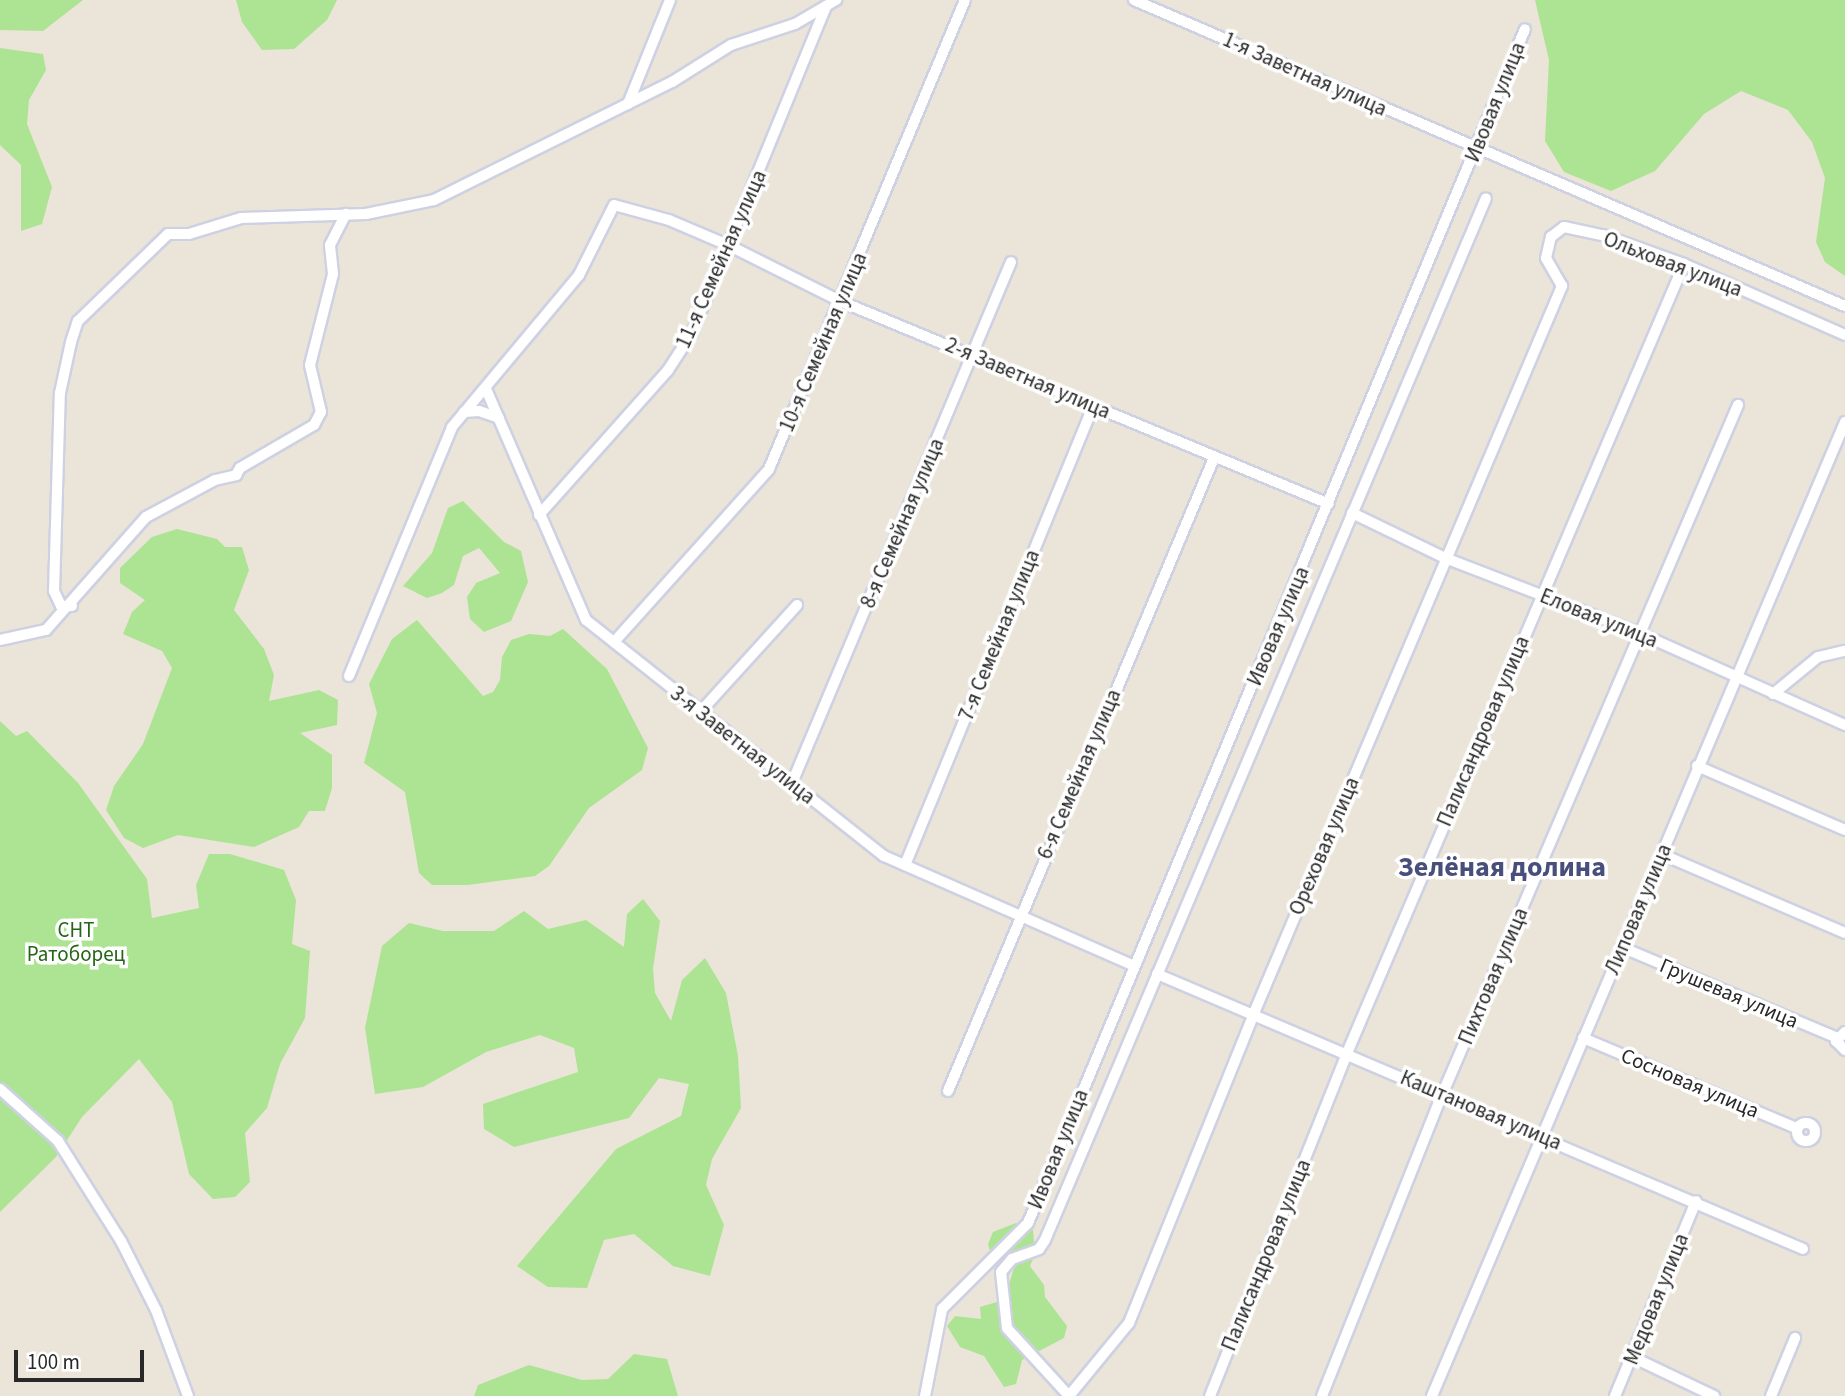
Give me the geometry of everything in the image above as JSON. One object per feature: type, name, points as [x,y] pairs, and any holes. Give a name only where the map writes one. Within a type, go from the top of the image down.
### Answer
[{"type":"street","points":[[628,104],[670,0]]},
{"type":"street","points":[[72,606],[61,606],[54,591],[60,393],[79,321],[168,234],[189,234],[241,218],[346,214],[434,200],[628,104],[731,45],[795,24],[836,0]]},
{"type":"street","name":"10-я Семейная улица","points":[[614,642],[769,469],[965,0]]},
{"type":"street","name":"1-я Заветная улица","points":[[1134,0],[1476,150],[1845,306]]},
{"type":"street","name":"11-я Семейная улица","points":[[539,515],[676,359],[692,333],[730,246],[826,6]]},
{"type":"street","name":"Ивовая улица","points":[[925,1396],[942,1309],[1028,1223],[1329,504],[1412,295],[1476,150],[1525,29]]},
{"type":"street","name":"Ивовая улица","points":[[1069,1396],[1004,1321],[1001,1272],[1012,1259],[1039,1249],[1045,1240],[1486,198]]},
{"type":"street","name":"2-я Заветная улица","points":[[486,389],[579,275],[614,205],[669,220],[730,246],[841,301],[973,353],[1214,458],[1329,504]]},
{"type":"street","points":[[0,640],[46,630],[72,606],[112,552],[146,517],[215,480],[236,475],[240,468],[314,425],[321,412],[310,365],[333,274],[330,245],[346,214]]},
{"type":"street","name":"Ольховая улица","points":[[1563,286],[1545,254],[1551,237],[1564,227],[1603,235],[1684,264],[1845,335]]},
{"type":"street","name":"8-я Семейная улица","points":[[792,783],[1011,262]]},
{"type":"street","name":"Палисандровая улица","points":[[1210,1396],[1347,1053],[1684,264]]},
{"type":"street","name":"Ореховая улица","points":[[1069,1396],[1129,1322],[1254,1013],[1563,286]]},
{"type":"street","points":[[349,676],[444,442],[464,412],[486,389]]},
{"type":"street","name":"3-я Заветная улица","points":[[486,389],[576,607],[614,642],[884,856],[1134,966]]},
{"type":"street","name":"Пихтовая улица","points":[[1322,1396],[1442,1095],[1738,405]]},
{"type":"street","name":"7-я Семейная улица","points":[[905,865],[1093,406]]},
{"type":"street","points":[[464,412],[488,412],[499,418]]},
{"type":"street","name":"Липовая улица","points":[[1432,1396],[1661,854],[1734,674],[1845,422]]},
{"type":"street","name":"6-я Семейная улица","points":[[948,1091],[1214,458]]},
{"type":"street","name":"Еловая улица","points":[[1352,513],[1446,558],[1639,633],[1845,724]]},
{"type":"street","points":[[701,711],[797,605]]},
{"type":"street","points":[[1773,694],[1818,657],[1845,651]]},
{"type":"street","points":[[1697,766],[1845,830]]},
{"type":"street","points":[[1661,854],[1845,933]]},
{"type":"street","name":"Грушевая улица","points":[[1621,947],[1841,1035],[1837,1045],[1845,1050]]},
{"type":"street","name":"Каштановая улица","points":[[1157,974],[1696,1201],[1803,1249]]},
{"type":"street","name":"Сосновая улица","points":[[1583,1038],[1798,1129]]},
{"type":"street","points":[[0,1089],[58,1141],[121,1241],[156,1310],[188,1396]]},
{"type":"street","name":"Медовая улица","points":[[1615,1396],[1696,1201]]},
{"type":"street","points":[[1771,1396],[1795,1338]]},
{"type":"street","points":[[1632,1357],[1714,1396]]},
{"type":"green space","points":[[0,0],[83,0],[43,31],[0,30]]},
{"type":"green space","points":[[236,0],[337,0],[327,20],[294,49],[262,50],[242,22]]},
{"type":"green space","points":[[1535,0],[1845,0],[1845,276],[1825,262],[1816,242],[1825,178],[1812,142],[1788,110],[1741,91],[1704,114],[1655,171],[1611,191],[1564,172],[1545,141],[1549,60]]},
{"type":"green space","points":[[0,48],[43,54],[46,70],[29,100],[27,124],[52,187],[42,224],[21,231],[21,165],[0,145]]},
{"type":"green space","points":[[463,501],[504,542],[521,551],[528,582],[511,621],[484,632],[470,619],[467,597],[476,583],[500,573],[479,548],[463,556],[454,585],[442,593],[427,598],[403,586],[432,553],[448,508]]},
{"type":"green space","points":[[177,529],[217,539],[225,547],[242,547],[249,570],[234,610],[264,649],[274,675],[269,701],[319,690],[338,700],[337,725],[300,733],[332,755],[332,788],[325,811],[309,811],[299,827],[254,847],[178,835],[143,848],[124,838],[106,810],[114,786],[143,744],[172,668],[162,651],[123,634],[132,612],[145,600],[120,583],[120,568],[152,537]]},
{"type":"green space","points":[[417,620],[483,696],[493,692],[500,680],[502,657],[511,640],[529,634],[550,636],[563,629],[607,669],[648,748],[642,770],[589,808],[549,866],[535,876],[468,885],[432,885],[419,873],[405,792],[364,763],[377,713],[369,684],[392,639]]},
{"type":"green space","name":"СНТ Ратоборец","points":[[0,721],[16,736],[27,731],[78,783],[147,879],[152,918],[199,908],[196,885],[209,854],[230,854],[284,870],[296,900],[292,944],[310,951],[305,1018],[280,1064],[267,1108],[245,1133],[250,1182],[235,1197],[213,1199],[189,1174],[172,1102],[139,1059],[82,1117],[56,1157],[0,1212]]},
{"type":"green space","points":[[643,899],[660,921],[653,969],[655,993],[671,1021],[682,980],[705,958],[726,993],[738,1056],[741,1108],[712,1159],[706,1185],[724,1225],[710,1276],[673,1266],[634,1234],[604,1240],[587,1288],[548,1287],[517,1266],[616,1149],[681,1116],[689,1084],[659,1078],[629,1118],[514,1147],[484,1129],[483,1104],[578,1072],[574,1048],[540,1035],[486,1052],[423,1087],[375,1094],[365,1028],[382,946],[409,923],[443,931],[494,931],[524,911],[548,929],[586,920],[624,947],[627,914]]},
{"type":"green space","points":[[1016,1223],[1033,1230],[1035,1254],[1030,1266],[1044,1285],[1045,1297],[1067,1326],[1064,1338],[1022,1360],[1016,1384],[1004,1387],[984,1356],[960,1347],[947,1326],[955,1316],[981,1319],[980,1307],[1004,1300],[1015,1265],[992,1257],[988,1244],[993,1232]]},
{"type":"green space","points":[[634,1354],[667,1359],[678,1396],[474,1396],[478,1385],[529,1365],[582,1380],[608,1379]]},
{"type":"district","name":"Зелёная долина","points":[[1502,867]]}]
